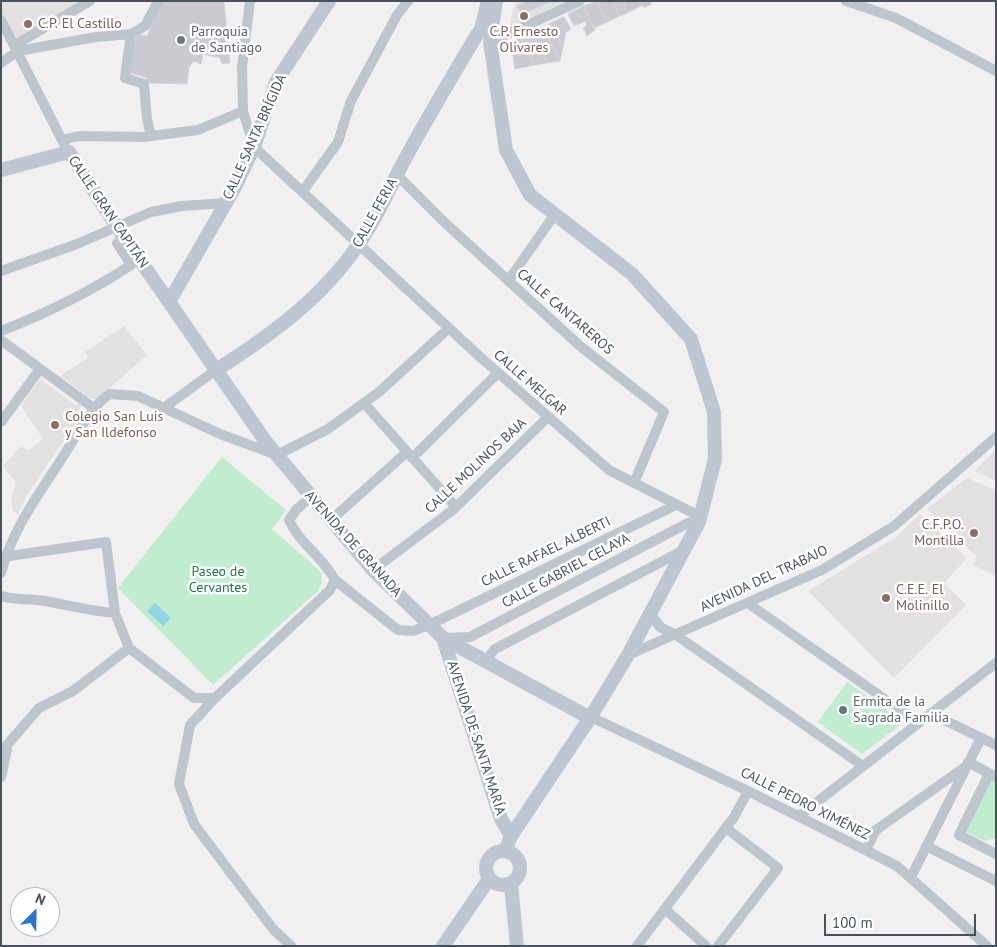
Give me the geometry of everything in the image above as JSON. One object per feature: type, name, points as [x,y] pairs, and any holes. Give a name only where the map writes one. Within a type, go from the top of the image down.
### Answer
[{"type":"street","points":[[1,63],[16,48],[90,1]]},
{"type":"street","points":[[16,48],[131,34],[145,26],[158,1]]},
{"type":"street","points":[[250,1],[242,67],[243,112],[254,146]]},
{"type":"street","name":"CALLE SANTA BRÍGIDA","points":[[169,302],[226,203],[254,146],[276,82],[330,1]]},
{"type":"street","points":[[303,191],[338,142],[351,101],[397,15],[408,1]]},
{"type":"street","points":[[478,33],[486,1]]},
{"type":"street","points":[[496,1],[490,42],[506,150],[530,195],[632,274],[691,339],[714,412],[715,459],[700,520],[628,655],[590,718],[511,836],[505,851]]},
{"type":"street","points":[[490,42],[580,1]]},
{"type":"street","points":[[846,1],[896,18],[996,71]]},
{"type":"street","name":"CALLE GRAN CAPITÁN","points":[[1,20],[65,146],[121,232],[216,370]]},
{"type":"street","name":"CALLE FERIA","points":[[216,370],[267,338],[303,308],[359,244],[478,33],[492,21]]},
{"type":"street","points":[[131,34],[125,78],[144,84],[147,119],[151,136]]},
{"type":"street","points":[[1,170],[65,146],[78,136],[151,136],[198,130],[243,112]]},
{"type":"street","name":"CALLE MELGAR","points":[[254,146],[498,373],[609,470],[676,504],[700,520]]},
{"type":"street","name":"CALLE CANTAREROS","points":[[397,175],[508,281],[580,346],[664,412],[634,483]]},
{"type":"street","points":[[1,271],[77,244],[121,232],[151,212],[182,206],[226,203]]},
{"type":"street","points":[[508,281],[555,214]]},
{"type":"street","points":[[1,331],[94,290],[131,265],[117,243],[121,232]]},
{"type":"street","points":[[1,573],[4,556],[33,500],[104,397],[110,394],[138,396],[220,434],[277,455],[328,429],[364,403],[449,328]]},
{"type":"street","points":[[1,340],[95,409]]},
{"type":"street","points":[[1,422],[40,369]]},
{"type":"street","points":[[165,407],[216,370]]},
{"type":"street","name":"AVENIDA DE GRANADA","points":[[216,370],[277,455],[311,497],[373,570],[429,625],[443,638],[590,718]]},
{"type":"street","points":[[331,520],[410,455],[498,373]]},
{"type":"street","points":[[364,403],[456,507]]},
{"type":"street","name":"CALLE MOLINOS BAJA","points":[[373,570],[456,507],[548,417]]},
{"type":"street","name":"AVENIDA DEL TRABAJO","points":[[628,655],[749,604],[822,570],[894,526],[996,437]]},
{"type":"street","points":[[290,946],[273,930],[194,824],[179,784],[190,725],[215,698],[330,590],[335,580],[328,567],[294,530],[289,520],[297,509],[311,497]]},
{"type":"street","name":"CALLE RAFAEL ALBERTI","points":[[335,580],[398,630],[413,631],[429,625],[676,504]]},
{"type":"street","name":"CALLE GABRIEL CELAYA","points":[[443,638],[470,637],[688,523],[700,520]]},
{"type":"street","points":[[4,556],[106,542],[115,613],[129,648],[194,698],[215,698]]},
{"type":"street","points":[[485,661],[495,649],[684,550]]},
{"type":"street","points":[[1,596],[115,613]]},
{"type":"street","points":[[749,604],[919,723]]},
{"type":"street","points":[[650,613],[660,627],[676,635],[863,766]]},
{"type":"street","name":"AVENIDA DE SANTA MARÍA","points":[[443,638],[501,819],[511,836]]},
{"type":"street","points":[[1,776],[4,750],[39,708],[73,691],[129,648]]},
{"type":"street","points":[[799,816],[996,663]]},
{"type":"street","points":[[932,714],[996,745]]},
{"type":"street","name":"CALLE PEDRO XIMÉNEZ","points":[[590,718],[748,791],[897,866],[987,946]]},
{"type":"street","points":[[911,877],[980,738]]},
{"type":"street","points":[[967,764],[993,776],[960,836],[996,854]]},
{"type":"street","points":[[866,850],[876,830],[967,764]]},
{"type":"street","points":[[637,946],[726,828],[748,791]]},
{"type":"street","points":[[718,946],[778,868],[726,828]]},
{"type":"street","points":[[926,846],[996,881]]},
{"type":"street","points":[[505,851],[515,856],[520,863],[520,871],[517,879],[511,884],[503,886],[495,884],[489,879],[486,871],[489,857],[495,853],[505,851]]},
{"type":"street","points":[[443,946],[489,879]]},
{"type":"street","points":[[511,884],[517,946]]},
{"type":"street","points":[[664,909],[706,946]]},
{"type":"shaded area","name":"C.P. El Castillo","points":[[1,1],[74,1],[78,8],[20,40],[14,36],[1,12]]},
{"type":"shaded area","name":"C.P. Ernesto Olivares","points":[[515,1],[561,1],[562,3],[509,29]]},
{"type":"shaded area","name":"Colegio San Luis y San Ildefonso","points":[[124,326],[147,355],[96,400],[89,397],[80,408],[84,411],[26,496],[18,515],[13,511],[11,499],[16,482],[3,466],[21,446],[28,451],[43,439],[21,406],[40,379],[76,405],[85,394],[60,376],[88,358],[85,352]]},
{"type":"shaded area","points":[[996,450],[996,481],[974,471]]},
{"type":"shaded area","name":"C.F.P.O. Montilla","points":[[967,478],[996,490],[996,576],[973,565],[977,557],[927,509]]},
{"type":"shaded area","name":"C.E.E. El Molinillo","points":[[920,514],[967,558],[944,583],[966,605],[894,678],[808,591],[896,537]]},
{"type":"green space","name":"Paseo de Cervantes","points":[[222,457],[286,510],[272,529],[321,572],[322,582],[318,591],[213,685],[118,588]]},
{"type":"green space","points":[[847,682],[904,722],[862,754],[818,722]]},
{"type":"green space","points":[[990,780],[996,783],[996,838],[984,841],[964,831]]},
{"type":"water","points":[[155,603],[171,618],[163,626],[147,611]]},
{"type":"building","name":"Parroquia de Santiago","points":[[161,1],[224,1],[230,63],[222,64],[220,58],[203,54],[201,64],[194,61],[189,67],[187,84],[147,83],[147,78],[128,72],[137,34],[147,36]]},
{"type":"building","points":[[527,1],[551,1],[521,15],[517,6]]},
{"type":"building","points":[[597,1],[613,1],[620,16],[607,22]]},
{"type":"building","points":[[597,1],[607,22],[594,28],[584,6]]},
{"type":"building","points":[[613,1],[626,1],[624,7],[627,13],[620,16]]},
{"type":"building","points":[[626,1],[650,1],[652,4],[644,8],[643,5],[627,13],[624,7]]},
{"type":"building","points":[[584,6],[595,30],[587,36],[583,28],[586,27],[586,21],[574,26],[568,14]]},
{"type":"building","points":[[564,17],[571,29],[566,32],[563,47],[551,23]]},
{"type":"building","points":[[551,23],[563,47],[560,61],[543,27]]},
{"type":"building","points":[[543,27],[560,61],[547,63],[532,32]]},
{"type":"building","points":[[532,32],[547,63],[535,65],[521,38]]},
{"type":"building","points":[[521,38],[535,65],[515,69],[511,43]]},
{"type":"place","name":"C.P. Ernesto Olivares","points":[[524,16]]},
{"type":"place","name":"C.P. El Castillo","points":[[28,24]]},
{"type":"place","name":"Parroquia de Santiago","points":[[181,40]]},
{"type":"place","name":"Colegio San Luis y San Ildefonso","points":[[55,425]]},
{"type":"place","name":"C.F.P.O. Montilla","points":[[974,533]]},
{"type":"place","name":"C.E.E. El Molinillo","points":[[886,598]]},
{"type":"place","name":"Ermita de la Sagrada Familia","points":[[843,710]]}]
